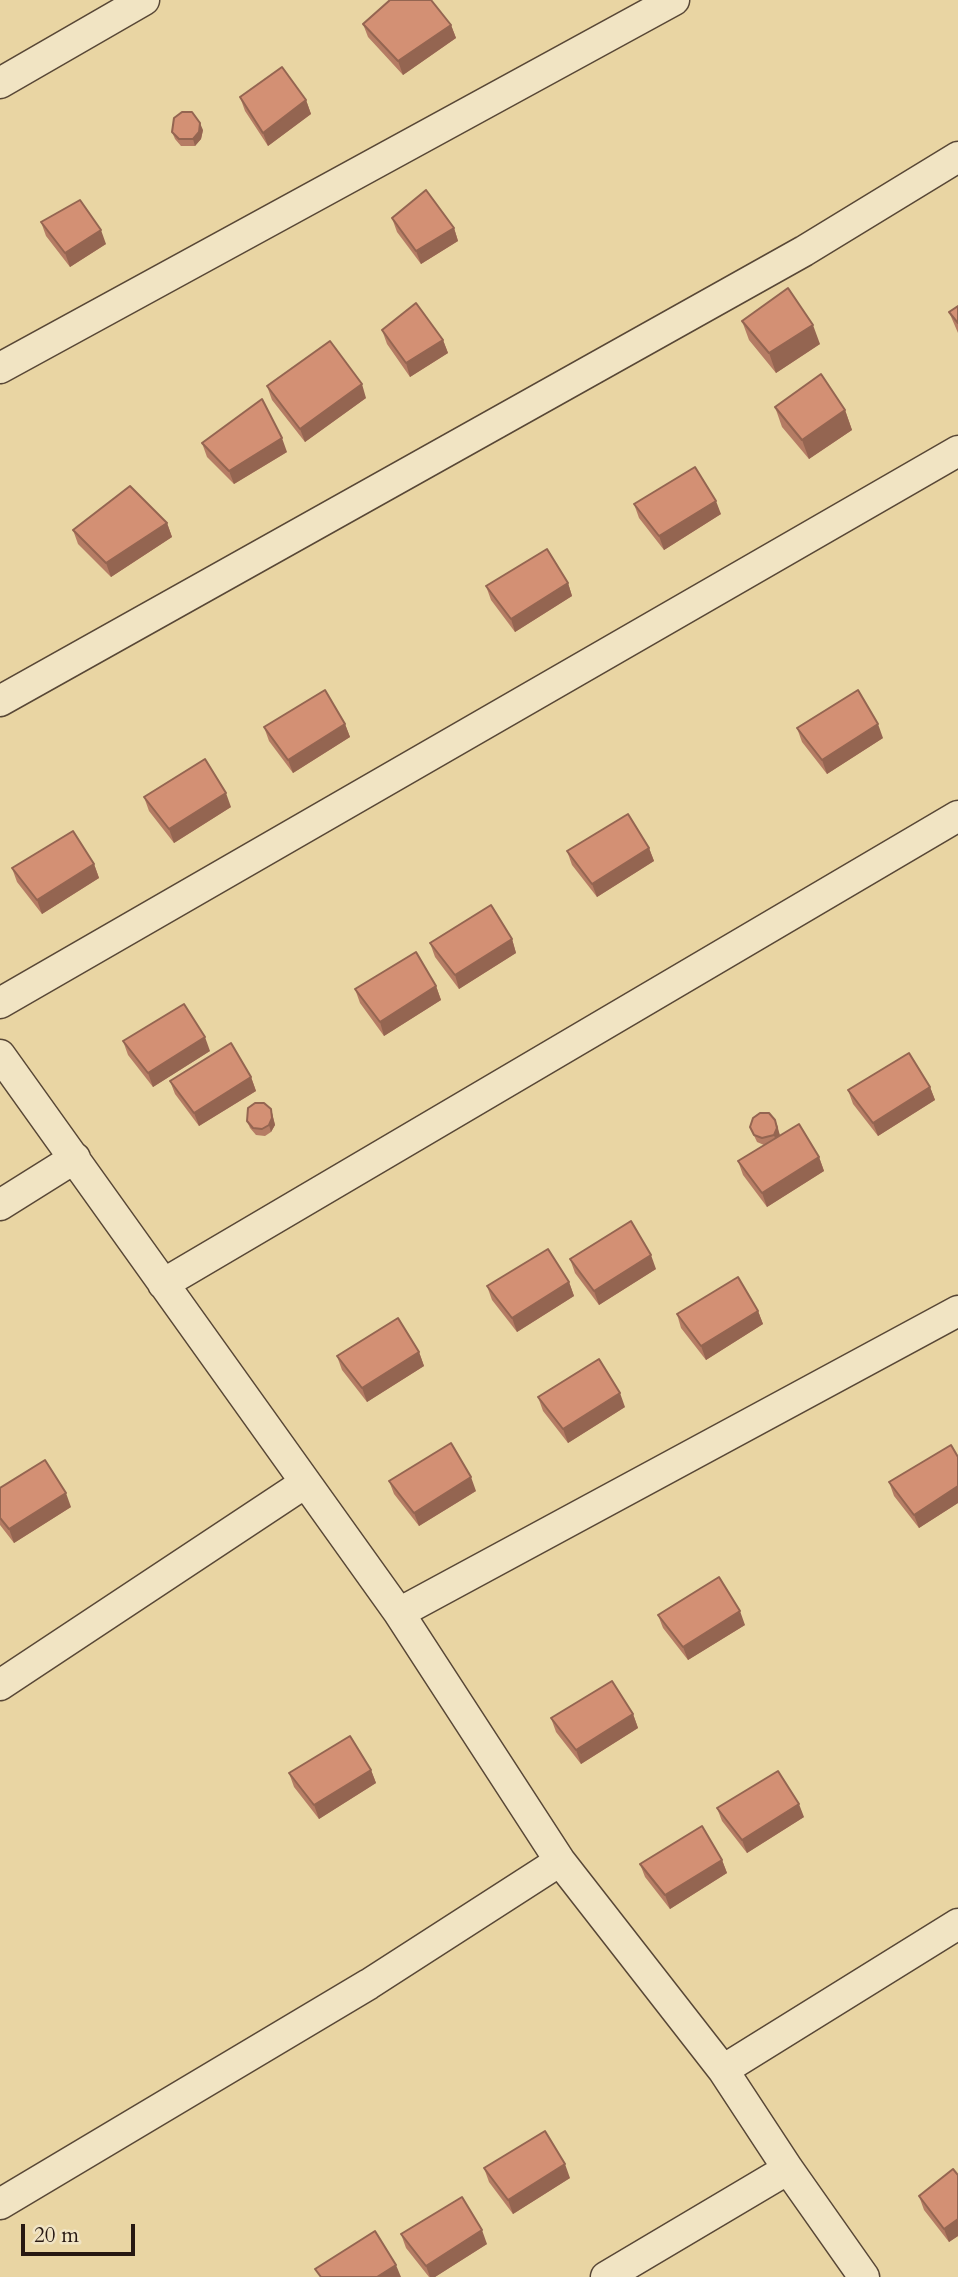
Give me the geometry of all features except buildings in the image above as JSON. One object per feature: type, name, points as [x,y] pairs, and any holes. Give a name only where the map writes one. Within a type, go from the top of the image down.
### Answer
[{"type":"street","points":[[0,83],[144,0]]},
{"type":"street","points":[[0,368],[674,0]]},
{"type":"street","points":[[0,702],[804,251],[958,156]]},
{"type":"street","points":[[0,1003],[958,451]]},
{"type":"street","points":[[163,1284],[958,816]]},
{"type":"street","points":[[0,1055],[399,1613],[560,1861],[723,2070],[864,2277]]},
{"type":"street","points":[[0,1205],[75,1158]]},
{"type":"street","points":[[399,1613],[958,1311]]},
{"type":"street","points":[[0,1685],[305,1483]]},
{"type":"street","points":[[0,2204],[369,1984],[560,1861]]},
{"type":"street","points":[[723,2070],[958,1924]]},
{"type":"street","points":[[606,2277],[788,2169]]}]
